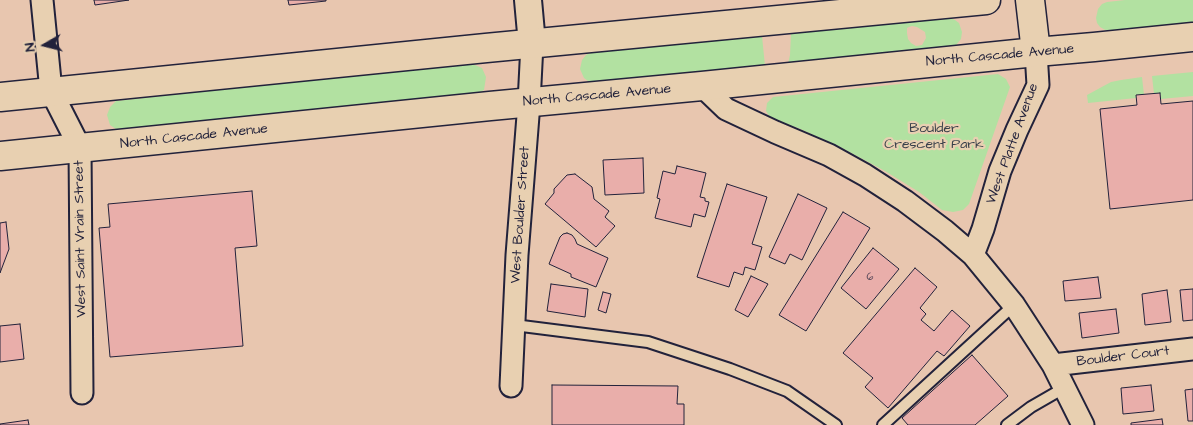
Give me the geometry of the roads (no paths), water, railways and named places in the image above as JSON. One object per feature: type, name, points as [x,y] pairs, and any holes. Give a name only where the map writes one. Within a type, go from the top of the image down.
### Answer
[{"type":"main road","points":[[0,97],[986,0]]},
{"type":"main road","name":"West Platte Avenue","points":[[1030,0],[1036,52]]},
{"type":"main road","name":"North Cascade Avenue","points":[[0,156],[1193,37]]},
{"type":"street","points":[[42,0],[51,92]]},
{"type":"street","points":[[528,0],[532,44]]},
{"type":"street","name":"West Boulder Street","points":[[511,386],[517,255],[530,102],[532,44]]},
{"type":"street","name":"West Platte Avenue","points":[[974,255],[1000,171],[1038,85],[1036,52]]},
{"type":"street","points":[[702,86],[726,109],[829,155],[864,175],[905,201],[946,231],[974,255],[1014,305],[1053,365],[1082,425]]},
{"type":"street","name":"West Saint Vrain Street","points":[[51,92],[80,148],[82,393]]},
{"type":"street","name":"Boulder Court","points":[[1053,365],[1193,349]]},
{"type":"lane","points":[[883,425],[1014,305]]},
{"type":"lane","points":[[514,325],[648,342],[787,390],[836,425]]},
{"type":"lane","points":[[1007,425],[1031,407],[1064,388]]},
{"type":"park label","name":"Boulder Crescent Park","points":[[934,138]]}]
